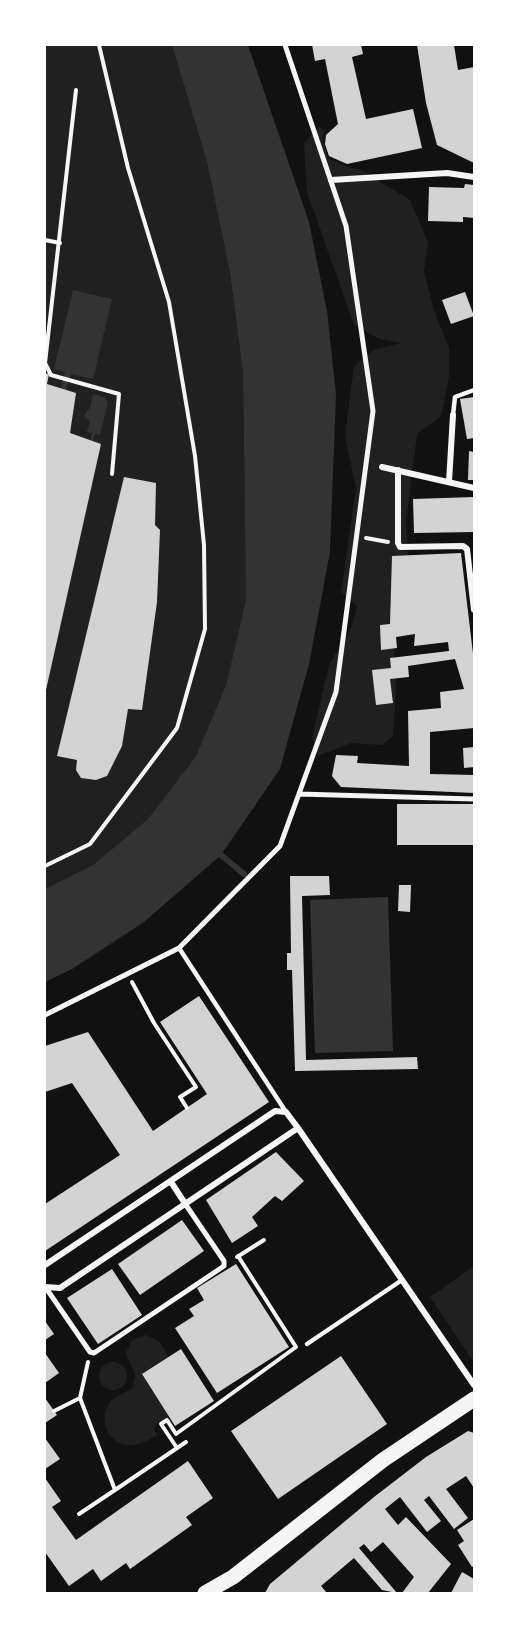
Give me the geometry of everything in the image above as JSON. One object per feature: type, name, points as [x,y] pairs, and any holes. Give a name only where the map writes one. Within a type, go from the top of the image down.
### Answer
[{"type":"main road","points":[[205,1593],[233,1577],[383,1460],[474,1399]]},
{"type":"street","points":[[45,1015],[179,948],[280,846],[336,692],[374,411],[346,226],[285,45]]},
{"type":"street","points":[[331,180],[447,173],[474,177]]},
{"type":"street","points":[[450,482],[453,415]]},
{"type":"street","points":[[382,467],[474,488]]},
{"type":"street","points":[[398,470],[398,543],[400,547],[463,546],[467,549],[474,610]]},
{"type":"street","points":[[299,794],[474,799]]},
{"type":"street","points":[[45,1265],[275,1111],[286,1112],[336,1181],[474,1385]]},
{"type":"street","points":[[46,1287],[60,1288],[298,1128]]},
{"type":"street","points":[[46,1287],[90,1352],[94,1353],[224,1266],[224,1261],[171,1182]]},
{"type":"lane","points":[[453,415],[454,397],[474,390]]},
{"type":"lane","points":[[179,948],[286,1112]]},
{"type":"lane","points":[[307,1344],[402,1280]]},
{"type":"path","points":[[45,866],[90,844],[177,728],[205,629],[204,545],[195,456],[169,302],[128,168],[99,45]]},
{"type":"path","points":[[76,90],[45,363],[51,375],[119,394],[112,474]]},
{"type":"path","points":[[45,240],[60,243]]},
{"type":"path","points":[[358,537],[398,543]]},
{"type":"path","points":[[128,974],[154,1023],[196,1087],[180,1097],[187,1108]]},
{"type":"path","points":[[224,1266],[264,1240]]},
{"type":"path","points":[[177,1448],[161,1424],[167,1420],[176,1434],[296,1347],[238,1256]]},
{"type":"path","points":[[90,1352],[80,1398],[115,1490]]},
{"type":"path","points":[[54,1411],[80,1398]]},
{"type":"path","points":[[79,1514],[186,1442]]},
{"type":"shaded area","points":[[45,45],[172,45],[207,162],[230,273],[243,373],[246,600],[226,685],[196,756],[148,819],[93,865],[45,889]]},
{"type":"shaded area","points":[[172,45],[248,45],[309,222],[327,311],[336,394],[330,552],[309,664],[280,769],[221,855],[144,922],[72,969],[45,982],[45,889],[93,865],[148,819],[196,756],[226,685],[246,600],[243,373],[230,273],[207,162]]},
{"type":"shaded area","points":[[319,127],[325,130],[322,138],[328,158],[344,166],[361,170],[410,200],[428,242],[424,271],[434,310],[449,348],[449,376],[441,416],[417,434],[406,521],[409,566],[394,654],[396,691],[393,736],[382,745],[351,743],[318,756],[312,737],[329,665],[352,626],[357,606],[341,592],[356,488],[345,436],[354,366],[374,350],[402,343],[379,339],[354,325],[307,192],[304,143]]},
{"type":"shaded area","points":[[73,290],[112,299],[93,379],[71,374],[66,390],[61,388],[65,372],[54,369]]},
{"type":"shaded area","points":[[93,394],[104,397],[108,402],[100,435],[95,434],[93,441],[90,440],[92,433],[87,432],[90,422],[84,415],[90,408]]},
{"type":"shaded area","points":[[388,897],[393,1051],[315,1053],[310,900]]},
{"type":"shaded area","points":[[474,1266],[474,1358],[472,1360],[430,1297]]},
{"type":"shaded area","points":[[146,1335],[159,1341],[169,1357],[142,1375],[169,1417],[154,1427],[157,1435],[138,1444],[126,1445],[119,1443],[109,1434],[105,1422],[106,1409],[111,1400],[133,1387],[135,1374],[126,1353],[132,1340]]},
{"type":"shaded area","points":[[113,1362],[123,1366],[127,1376],[123,1386],[113,1390],[103,1386],[99,1376],[103,1366]]},
{"type":"building","points":[[312,45],[361,45],[363,54],[352,57],[366,119],[413,109],[422,148],[347,164],[329,156],[325,144],[326,135],[338,124],[325,59],[315,61]]},
{"type":"building","points":[[417,45],[454,45],[458,70],[474,67],[474,163],[437,145],[426,103]]},
{"type":"building","points":[[465,184],[474,185],[474,218],[463,217],[463,222],[428,221],[429,187],[464,188]]},
{"type":"building","points":[[465,292],[474,316],[451,324],[442,300]]},
{"type":"building","points":[[45,373],[49,374],[47,384],[76,393],[70,433],[101,444],[46,690]]},
{"type":"building","points":[[474,397],[474,438],[467,439],[460,399]]},
{"type":"building","points":[[469,451],[474,452],[474,480],[468,480]]},
{"type":"building","points":[[124,477],[156,483],[155,525],[160,530],[157,602],[142,710],[128,709],[122,746],[107,776],[96,780],[81,778],[76,770],[77,760],[57,756]]},
{"type":"building","points":[[474,497],[474,532],[414,533],[413,499]]},
{"type":"building","points":[[461,553],[474,662],[474,728],[430,732],[430,774],[474,775],[474,793],[341,787],[332,776],[336,755],[358,756],[357,763],[409,766],[408,711],[441,708],[440,692],[464,689],[455,659],[408,666],[409,677],[390,679],[393,703],[376,705],[372,670],[391,668],[390,658],[449,651],[448,642],[414,646],[415,634],[396,637],[397,648],[381,650],[380,625],[390,624],[392,556]]},
{"type":"building","points":[[474,747],[474,767],[464,768],[463,748]]},
{"type":"building","points":[[397,804],[474,804],[474,845],[397,845]]},
{"type":"building","points":[[290,876],[329,876],[330,895],[302,896],[306,1060],[417,1057],[418,1069],[295,1071],[292,970],[287,970],[287,953],[291,953]]},
{"type":"building","points":[[399,885],[411,885],[410,912],[398,911]]},
{"type":"building","points":[[199,996],[269,1102],[45,1251],[45,1204],[120,1155],[72,1083],[45,1092],[45,1046],[88,1032],[153,1131],[207,1094],[160,1022]]},
{"type":"building","points":[[276,1152],[304,1181],[282,1201],[275,1196],[252,1217],[258,1226],[232,1243],[206,1200]]},
{"type":"building","points":[[182,1220],[204,1251],[140,1295],[118,1264]]},
{"type":"building","points":[[236,1264],[289,1347],[217,1393],[175,1328],[194,1316],[189,1309],[204,1300],[197,1288]]},
{"type":"building","points":[[112,1269],[142,1315],[98,1344],[67,1298]]},
{"type":"building","points":[[45,1321],[54,1334],[45,1340]]},
{"type":"building","points":[[181,1349],[214,1401],[175,1426],[142,1374]]},
{"type":"building","points":[[45,1353],[59,1373],[45,1383]]},
{"type":"building","points":[[341,1356],[387,1424],[278,1499],[231,1431]]},
{"type":"building","points":[[45,1398],[57,1415],[45,1423]]},
{"type":"building","points":[[468,1431],[474,1433],[474,1488],[466,1476],[446,1489],[468,1518],[454,1529],[429,1496],[424,1500],[441,1521],[427,1532],[400,1497],[385,1509],[398,1525],[406,1517],[451,1564],[428,1593],[402,1593],[414,1577],[383,1542],[371,1552],[364,1544],[359,1548],[397,1593],[382,1590],[354,1558],[321,1586],[327,1593],[265,1593],[270,1584],[374,1497],[426,1457]]},
{"type":"building","points":[[45,1438],[60,1459],[45,1469]]},
{"type":"building","points":[[188,1461],[213,1498],[186,1517],[192,1525],[130,1569],[126,1563],[101,1581],[93,1569],[69,1586],[45,1552],[45,1478],[61,1501],[52,1507],[76,1540]]},
{"type":"building","points":[[474,1519],[474,1566],[472,1567],[458,1545],[464,1541],[457,1530]]},
{"type":"building","points":[[462,1572],[474,1579],[474,1593],[451,1593]]},
{"type":"waterway","points":[[221,855],[244,874]]}]
